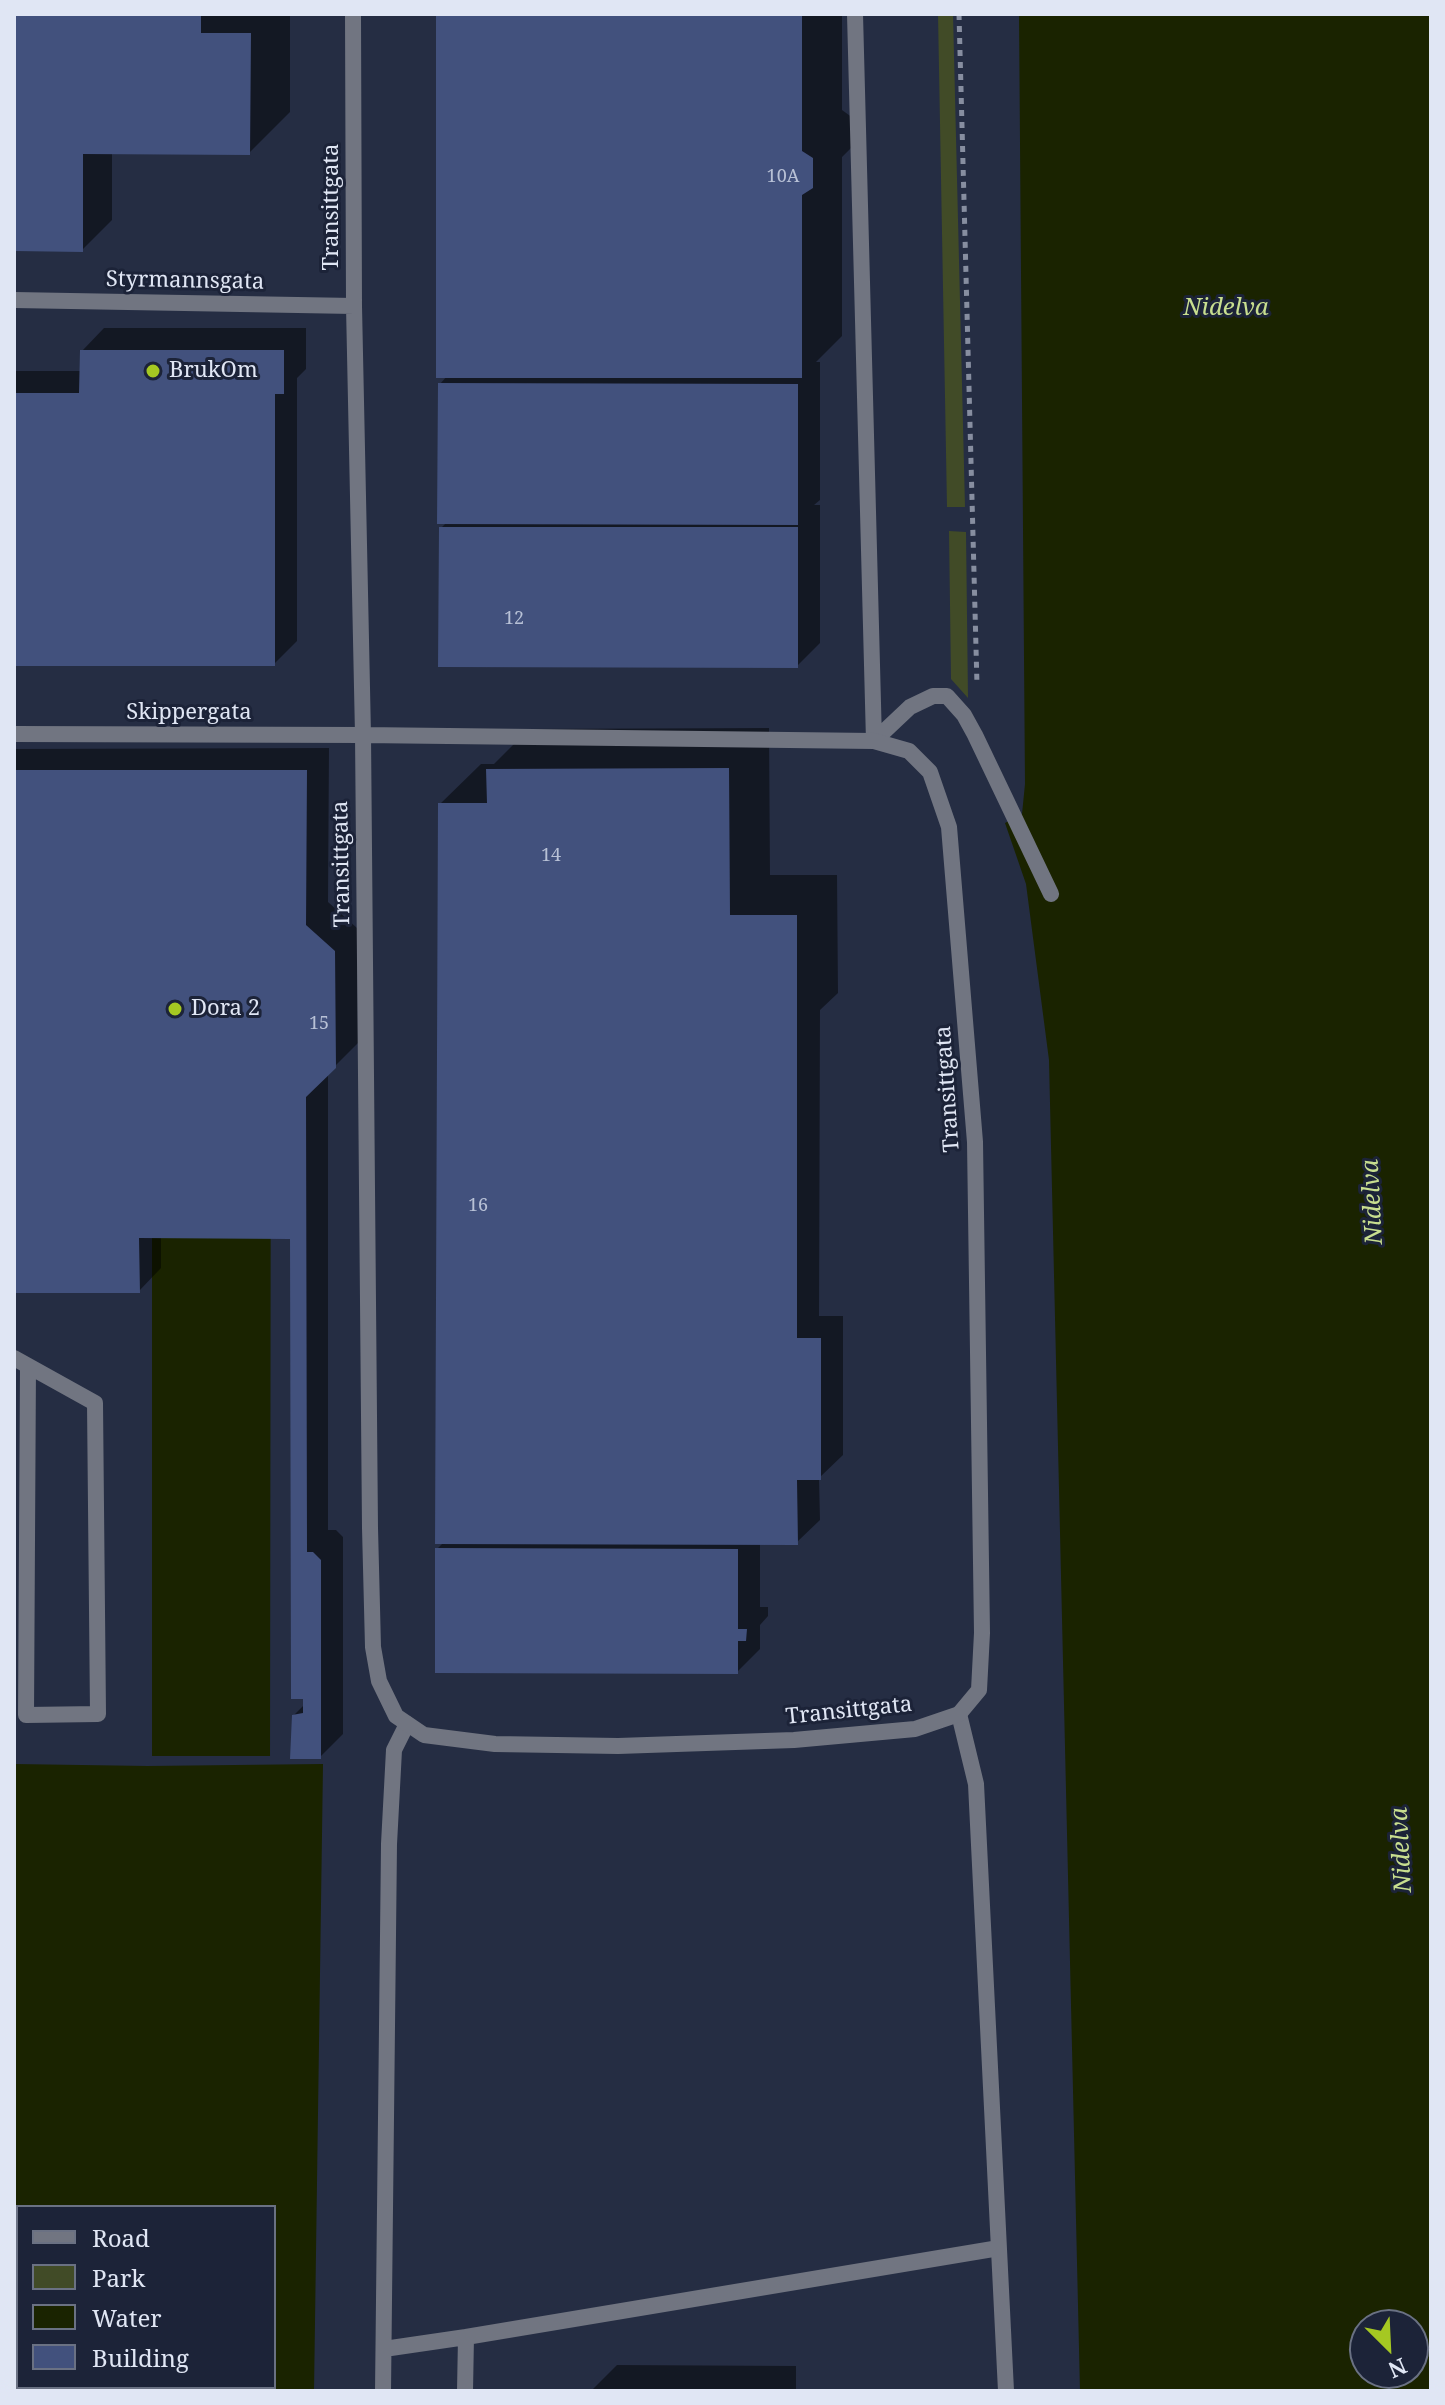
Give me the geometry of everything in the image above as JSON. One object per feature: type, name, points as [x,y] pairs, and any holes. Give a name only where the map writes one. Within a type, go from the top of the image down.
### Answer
[{"type":"street","name":"Transittgata","points":[[353,14],[354,306],[363,735],[373,1647],[379,1681],[396,1716],[424,1735],[495,1744],[618,1746],[794,1740],[915,1729],[959,1714],[979,1690],[982,1633],[975,1142],[949,827],[930,772],[909,751],[874,741],[363,735]]},
{"type":"street","points":[[855,14],[874,741]]},
{"type":"street","name":"Styrmannsgata","points":[[14,300],[354,306]]},
{"type":"street","points":[[874,741],[910,707],[933,696],[947,696],[964,715],[1051,894]]},
{"type":"street","name":"Skippergata","points":[[14,734],[363,735]]},
{"type":"street","points":[[21,1362],[95,1403],[98,1714],[26,1715],[21,1362]]},
{"type":"street","points":[[959,1714],[976,1784],[1006,2391]]},
{"type":"street","points":[[383,2391],[389,1844],[394,1750],[407,1724]]},
{"type":"street","points":[[384,2349],[999,2248]]},
{"type":"street","points":[[465,2391],[466,2337]]},
{"type":"path","points":[[959,14],[977,710],[964,715]]},
{"type":"green space","points":[[938,14],[953,14],[965,507],[947,507]]},
{"type":"green space","points":[[949,531],[966,532],[968,698],[951,679]]},
{"type":"water","name":"Nidelva","points":[[1019,14],[1431,14],[1431,2391],[1080,2391],[1049,1060],[1026,884],[1005,823],[1022,814],[1025,784]]},
{"type":"water","points":[[152,974],[271,974],[270,1756],[152,1756]]},
{"type":"water","points":[[14,1764],[323,1764],[314,2391],[14,2391]]},
{"type":"building","points":[[14,14],[201,14],[201,33],[251,33],[250,155],[83,154],[83,252],[14,251]]},
{"type":"building","points":[[436,14],[802,14],[802,151],[813,158],[813,188],[802,195],[802,378],[436,378]]},
{"type":"building","points":[[80,350],[284,350],[284,394],[275,394],[275,666],[14,666],[14,393],[79,393]]},
{"type":"building","points":[[438,383],[798,384],[798,525],[437,524]]},
{"type":"building","points":[[439,527],[798,527],[798,668],[438,667]]},
{"type":"building","points":[[729,768],[730,915],[797,915],[797,1338],[821,1338],[821,1480],[797,1480],[798,1545],[435,1544],[438,803],[487,803],[486,769]]},
{"type":"building","name":"Dora 2","points":[[14,770],[307,770],[306,925],[335,951],[336,1068],[306,1097],[307,1552],[313,1552],[321,1560],[321,1759],[290,1759],[292,1715],[303,1713],[303,1699],[291,1699],[290,1239],[139,1238],[140,1293],[14,1293]]},
{"type":"building","points":[[435,1548],[738,1549],[738,1629],[747,1629],[746,1641],[738,1641],[738,1674],[435,1673]]},
{"type":"place","name":"BrukOm","points":[[153,371]]},
{"type":"place","name":"Dora 2","points":[[175,1009]]}]
